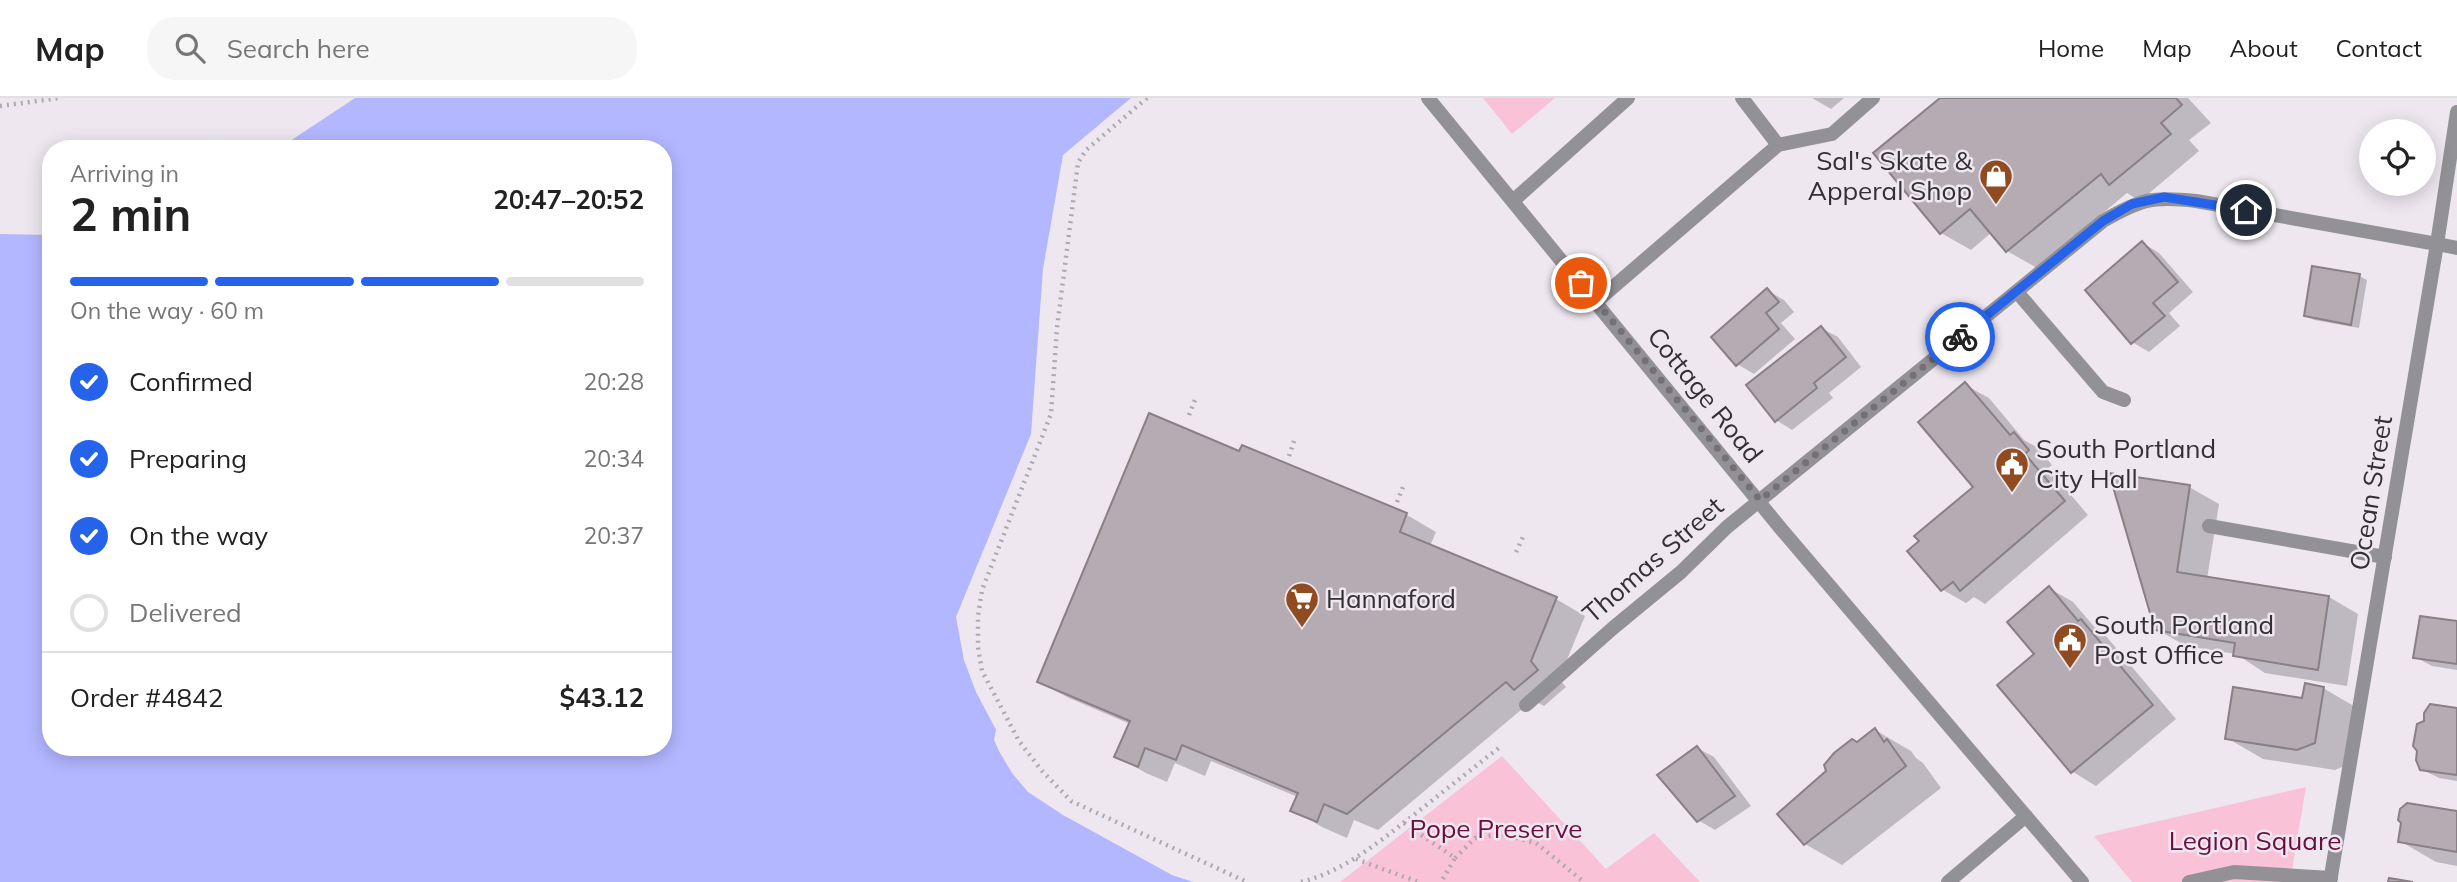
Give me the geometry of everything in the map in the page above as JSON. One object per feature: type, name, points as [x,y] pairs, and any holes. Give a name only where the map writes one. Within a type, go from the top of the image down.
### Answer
[{"type":"street","name":"Cottage Road","points":[[1428,98],[1782,530],[2082,882]]},
{"type":"street","points":[[1514,200],[1628,98]]},
{"type":"street","points":[[1742,98],[1778,145]]},
{"type":"street","points":[[1597,301],[1778,145],[1832,134],[1873,98]]},
{"type":"street","name":"Ocean Street","points":[[2331,880],[2457,112]]},
{"type":"street","name":"Thomas Street","points":[[1526,705],[1681,572],[1727,527],[2103,221],[2132,204],[2164,197],[2196,201],[2457,248]]},
{"type":"street","points":[[2017,292],[2104,392],[2124,400]]},
{"type":"street","points":[[2209,526],[2385,557]]},
{"type":"street","points":[[1948,882],[2026,816]]},
{"type":"street","points":[[2189,882],[2234,872],[2331,880]]},
{"type":"path","points":[[0,106],[60,98]]},
{"type":"path","points":[[1147,98],[1086,150],[1078,163],[1057,328],[1051,414],[982,590],[978,616],[978,647],[982,671],[1019,741],[1071,802],[1247,882]]},
{"type":"path","points":[[1189,415],[1195,400]]},
{"type":"path","points":[[1289,456],[1294,441]]},
{"type":"path","points":[[1397,502],[1403,487]]},
{"type":"path","points":[[1516,552],[1523,537]]},
{"type":"path","points":[[1301,882],[1355,859],[1500,747]]},
{"type":"path","points":[[1404,822],[1455,858]]},
{"type":"path","points":[[1441,882],[1455,858],[1475,838],[1502,834],[1536,843],[1584,882]]},
{"type":"path","points":[[1355,859],[1418,882]]},
{"type":"green space","points":[[1483,98],[1555,98],[1512,134]]},
{"type":"green space","name":"Pope Preserve","points":[[1502,756],[1606,869],[1654,833],[1700,882],[1340,882]]},
{"type":"green space","name":"Legion Square","points":[[2306,787],[2290,882],[2132,882],[2094,836]]},
{"type":"water","points":[[303,98],[1131,98],[1063,155],[1043,269],[1031,434],[956,617],[964,660],[976,692],[1011,758],[1063,815],[1211,882],[0,882],[0,211],[42,212],[42,756],[672,756],[672,140],[213,140]]},
{"type":"pier","points":[[295,98],[355,98],[292,140],[205,140]]},
{"type":"pier","points":[[0,208],[42,208],[42,235],[0,234]]},
{"type":"pier","points":[[997,725],[1014,756],[1065,812],[1214,882],[1193,882],[1172,875],[1063,815],[1028,792],[999,751],[994,740]]},
{"type":"building","points":[[1940,98],[2176,98],[2182,105],[2161,123],[2171,134],[2109,185],[2101,174],[2006,252],[1970,209],[1940,234],[1873,153]]},
{"type":"building","points":[[2142,241],[2178,282],[2153,303],[2165,316],[2131,344],[2085,290]]},
{"type":"building","points":[[2312,266],[2360,274],[2351,325],[2304,316]]},
{"type":"building","points":[[1767,288],[1779,302],[1766,313],[1779,329],[1736,366],[1711,337]]},
{"type":"building","points":[[1821,326],[1846,357],[1814,383],[1817,388],[1775,422],[1746,385]]},
{"type":"building","name":"South Portland City Hall","points":[[1965,382],[2010,435],[2014,432],[2029,450],[2025,454],[2065,501],[1960,591],[1953,582],[1941,591],[1907,551],[1919,541],[1914,536],[1973,487],[1918,422]]},
{"type":"building","name":"Hannaford","points":[[1149,413],[1239,451],[1242,445],[1407,513],[1400,532],[1557,597],[1531,661],[1538,670],[1514,690],[1506,682],[1347,814],[1324,804],[1317,822],[1290,811],[1298,793],[1182,745],[1176,760],[1145,748],[1138,767],[1114,757],[1130,721],[1037,682]]},
{"type":"building","points":[[2109,473],[2190,485],[2177,572],[2329,596],[2318,670],[2233,656],[2235,643],[2155,630]]},
{"type":"building","name":"South Portland Post Office","points":[[2049,586],[2078,621],[2081,619],[2153,705],[2071,773],[1997,685],[2034,654],[2007,622]]},
{"type":"building","points":[[2420,616],[2457,621],[2457,664],[2413,658]]},
{"type":"building","points":[[2305,683],[2324,687],[2315,743],[2297,750],[2225,739],[2233,687],[2302,698]]},
{"type":"building","points":[[2430,704],[2457,708],[2457,775],[2420,770],[2416,760],[2417,751],[2413,746],[2417,724],[2424,721],[2424,713]]},
{"type":"building","points":[[1875,728],[1884,742],[1887,739],[1906,766],[1804,845],[1777,814],[1826,771],[1824,765],[1834,753],[1852,739],[1857,742]]},
{"type":"building","points":[[1697,746],[1735,796],[1697,822],[1657,775]]},
{"type":"building","points":[[2407,803],[2457,811],[2457,852],[2398,842],[2400,809]]},
{"type":"building","points":[[2389,878],[2413,882],[2388,882]]},
{"type":"way so far","points":[[1581,283],[1760,500],[1960,337]]},
{"type":"place","name":"Sal's Skate & Apperal Shop","points":[[1996,206]]},
{"type":"place","name":"South Portland City Hall","points":[[2012,494]]},
{"type":"place","name":"Hannaford","points":[[1302,629]]},
{"type":"place","name":"South Portland Post Office","points":[[2070,670]]},
{"type":"route","points":[[1960,337],[2103,221],[2132,204],[2164,197],[2246,210]]}]
